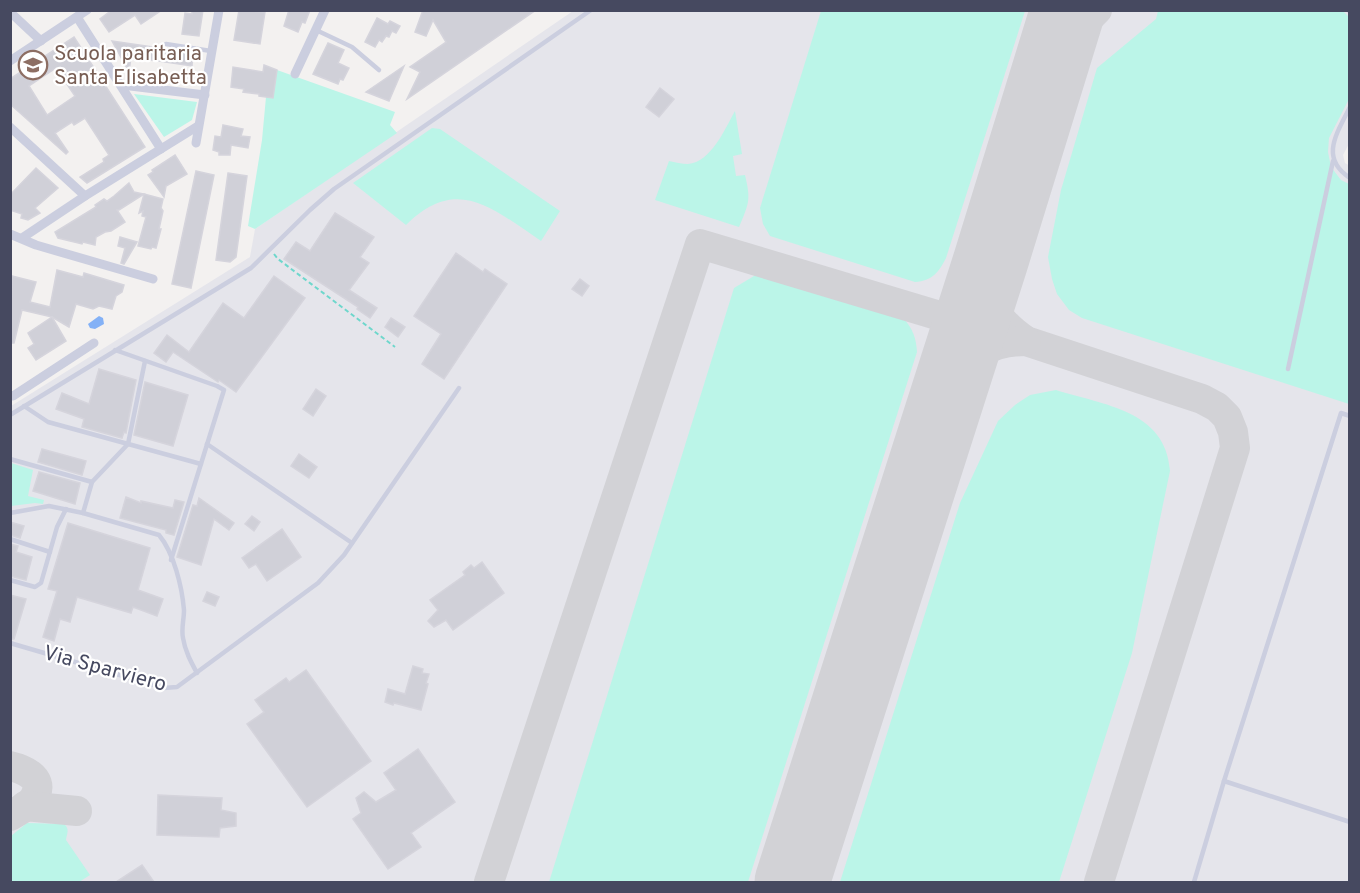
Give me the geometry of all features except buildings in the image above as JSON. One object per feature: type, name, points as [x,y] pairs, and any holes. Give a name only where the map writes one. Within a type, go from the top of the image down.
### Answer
[{"type":"street","points":[[10,61],[87,10]]},
{"type":"street","points":[[196,143],[219,10]]},
{"type":"street","points":[[295,74],[325,10]]},
{"type":"street","points":[[10,12],[41,41]]},
{"type":"street","points":[[77,17],[161,149]]},
{"type":"street","points":[[122,85],[205,95]]},
{"type":"street","points":[[22,238],[85,195],[198,126]]},
{"type":"street","points":[[10,127],[85,195]]},
{"type":"street","points":[[10,234],[36,245],[153,279]]},
{"type":"street","points":[[10,395],[13,396],[94,343]]},
{"type":"lane","points":[[10,415],[251,267],[334,189],[591,10]]},
{"type":"lane","points":[[316,30],[352,46],[379,70]]},
{"type":"lane","points":[[166,44],[212,51]]},
{"type":"lane","points":[[1288,369],[1333,161],[1332,146],[1350,107]]},
{"type":"lane","points":[[1333,161],[1341,172],[1350,178]]},
{"type":"lane","points":[[115,350],[224,390],[171,560]]},
{"type":"lane","points":[[83,513],[92,482],[128,444],[145,361]]},
{"type":"lane","name":"Via Sparviero","points":[[10,643],[164,688],[177,687],[318,583],[344,555],[459,388]]},
{"type":"lane","points":[[24,406],[48,422],[201,464]]},
{"type":"lane","points":[[1194,882],[1341,414],[1350,416]]},
{"type":"lane","points":[[207,444],[352,543]]},
{"type":"lane","points":[[10,459],[92,482]]},
{"type":"lane","points":[[10,513],[50,506],[159,535],[165,542],[178,582],[184,611],[183,642],[197,673]]},
{"type":"lane","points":[[10,580],[35,587],[41,583],[57,526],[66,509]]},
{"type":"lane","points":[[10,539],[50,552]]},
{"type":"lane","points":[[1224,782],[1350,822]]},
{"type":"path","points":[[271,255],[274,254],[395,347]]},
{"type":"shaded area","points":[[573,11],[1349,11],[1350,142],[1343,155],[1345,163],[1350,166],[1349,882],[11,882],[11,406],[250,257],[255,229]]},
{"type":"green space","points":[[1342,10],[1349,17],[1349,99],[1329,138],[1328,152],[1331,167],[1341,180],[1349,184],[1349,404],[1082,318],[1069,310],[1057,294],[1048,257],[1061,190],[1097,68],[1156,19],[1158,11]]},
{"type":"green space","points":[[821,11],[1025,11],[946,258],[938,271],[926,280],[915,282],[770,236],[763,224],[760,208]]},
{"type":"green space","points":[[277,70],[395,112],[390,125],[397,133],[255,229],[248,226],[262,140],[266,97]]},
{"type":"green space","points":[[134,94],[197,102],[192,120],[164,137]]},
{"type":"green space","points":[[735,111],[742,154],[733,156],[736,176],[745,175],[748,190],[747,207],[739,227],[655,200],[669,161],[688,164],[704,157],[716,144]]},
{"type":"green space","points":[[432,128],[440,129],[560,211],[541,241],[491,208],[458,199],[442,201],[424,210],[406,225],[353,183]]},
{"type":"green space","points":[[765,275],[904,319],[910,326],[917,352],[748,882],[549,882],[734,288],[754,276]]},
{"type":"green space","points":[[1056,390],[1112,406],[1145,423],[1157,435],[1166,451],[1170,471],[1132,653],[1059,882],[840,882],[960,503],[998,421],[1030,395]]},
{"type":"green space","points":[[11,463],[33,470],[28,496],[44,500],[43,504],[11,506]]},
{"type":"green space","points":[[27,823],[64,824],[68,829],[66,840],[90,875],[79,882],[11,882],[11,836]]},
{"type":"water","points":[[99,316],[103,318],[104,324],[95,329],[90,328],[88,324]]},
{"type":"taxiway","points":[[1053,58],[1065,42],[1097,10]]},
{"type":"taxiway","points":[[489,882],[700,244],[970,325]]},
{"type":"taxiway","points":[[991,260],[990,286],[994,307],[1005,324],[1026,341],[1202,399],[1217,407],[1227,417],[1233,432],[1235,448],[1099,882]]},
{"type":"taxiway","points":[[950,386],[965,366],[981,352],[1001,344],[1026,341]]},
{"type":"taxiway","points":[[10,766],[21,769],[37,783],[36,794],[32,801],[10,816]]},
{"type":"taxiway","points":[[25,806],[77,811]]},
{"type":"runway","points":[[792,882],[991,260],[1068,10]]},
{"type":"place","name":"Scuola paritaria Santa Elisabetta","points":[[33,65]]}]
